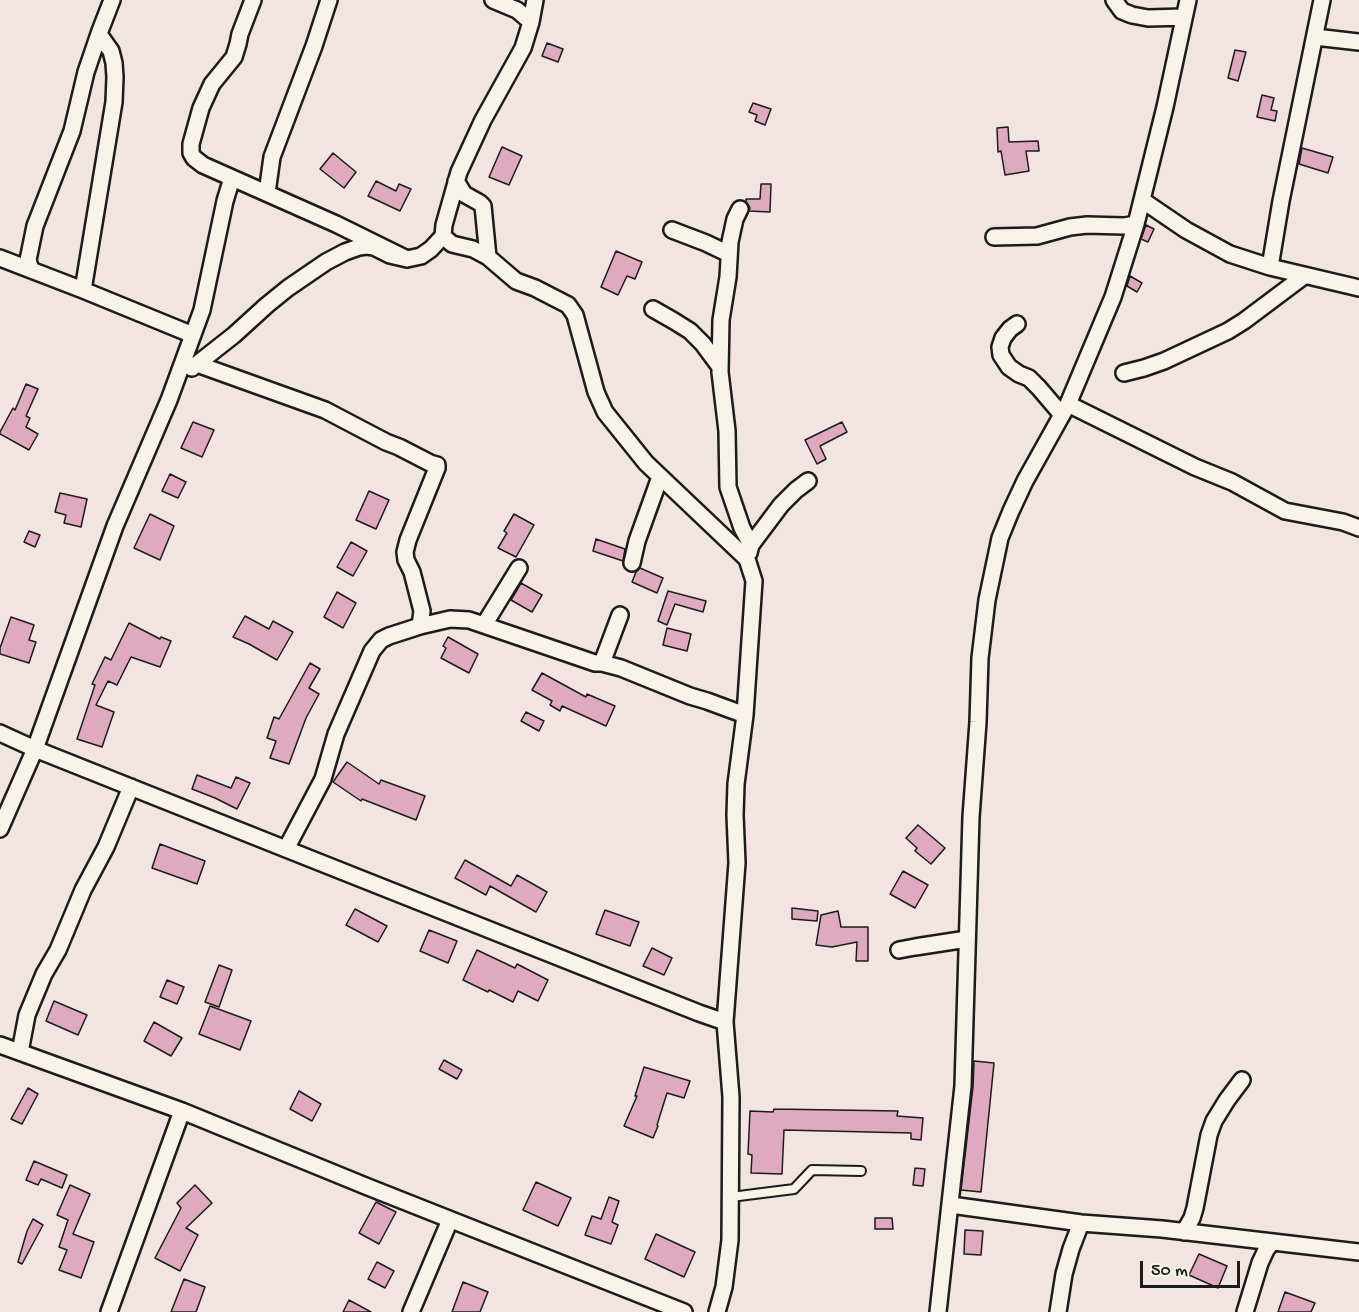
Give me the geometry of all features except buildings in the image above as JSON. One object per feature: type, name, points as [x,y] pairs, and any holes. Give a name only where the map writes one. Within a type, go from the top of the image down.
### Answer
[{"type":"street","points":[[31,270],[28,260],[35,226],[72,131],[87,72],[112,0]]},
{"type":"street","points":[[253,0],[234,57],[212,84],[201,108],[191,144],[191,153],[203,165],[336,224],[407,259]]},
{"type":"street","points":[[267,193],[272,157],[329,0]]},
{"type":"street","points":[[493,0],[517,10],[531,22]]},
{"type":"street","points":[[174,385],[288,288],[326,262],[345,252],[367,246],[407,259],[421,256],[431,249],[443,236],[456,181],[465,159],[483,120],[523,48],[535,0]]},
{"type":"street","points":[[1114,0],[1122,11],[1132,15],[1148,18],[1184,17]]},
{"type":"street","points":[[938,1312],[963,1086],[971,817],[980,658],[987,600],[1000,538],[1025,481],[1065,409],[1113,297],[1136,224],[1188,0]]},
{"type":"street","points":[[1270,267],[1281,201],[1322,0]]},
{"type":"street","points":[[83,290],[114,102],[114,63],[111,51],[99,34]]},
{"type":"street","points":[[1315,37],[1359,42]]},
{"type":"street","points":[[0,829],[35,749],[115,526],[174,385],[202,310],[232,178]]},
{"type":"street","points":[[456,181],[464,194],[483,206],[488,257]]},
{"type":"street","points":[[1142,200],[1186,230],[1230,254],[1304,276],[1359,288]]},
{"type":"street","points":[[717,1312],[724,1287],[730,1239],[731,1097],[725,1022],[736,863],[736,784],[745,715],[754,581],[749,552],[728,487],[727,431],[720,367],[721,320],[728,278],[730,242],[735,219],[740,209]]},
{"type":"street","points":[[994,237],[1037,236],[1070,226],[1136,224]]},
{"type":"street","points":[[672,230],[729,254]]},
{"type":"street","points":[[443,236],[452,244],[473,249],[488,257],[516,281],[535,288],[568,306],[575,315],[596,392],[605,412],[660,477],[749,552]]},
{"type":"street","points":[[0,258],[193,334]]},
{"type":"street","points":[[1124,373],[1144,369],[1164,361],[1228,331],[1304,276]]},
{"type":"street","points":[[653,309],[674,321],[704,344],[720,367]]},
{"type":"street","points":[[1017,324],[1003,338],[1000,346],[1001,355],[1009,367],[1029,378],[1065,409],[1232,482],[1285,511],[1343,522],[1359,528]]},
{"type":"street","points":[[197,364],[325,410],[436,465],[437,468],[405,552],[422,611],[420,626]]},
{"type":"street","points":[[632,563],[637,541],[660,477]]},
{"type":"street","points":[[749,552],[781,505],[807,481]]},
{"type":"street","points":[[484,625],[519,568]]},
{"type":"street","points":[[603,663],[620,615]]},
{"type":"street","points":[[286,849],[323,778],[336,734],[372,651],[381,640],[420,626],[450,619],[484,625],[595,663],[621,668],[745,715]]},
{"type":"street","points":[[0,733],[130,787],[725,1022]]},
{"type":"street","points":[[21,1052],[27,1015],[83,890],[106,847],[130,787]]},
{"type":"street","points":[[899,950],[967,939]]},
{"type":"street","points":[[0,1045],[182,1112],[684,1312]]},
{"type":"street","points":[[1184,1232],[1196,1208],[1209,1135],[1214,1121],[1242,1080]]},
{"type":"street","points":[[109,1312],[182,1112]]},
{"type":"street","points":[[951,1204],[1082,1223],[1359,1252]]},
{"type":"street","points":[[411,1312],[450,1220]]},
{"type":"street","points":[[1058,1312],[1064,1274],[1082,1223]]},
{"type":"street","points":[[1245,1312],[1260,1263],[1272,1242]]},
{"type":"lane","points":[[731,1197],[795,1189],[812,1170],[861,1171]]}]
